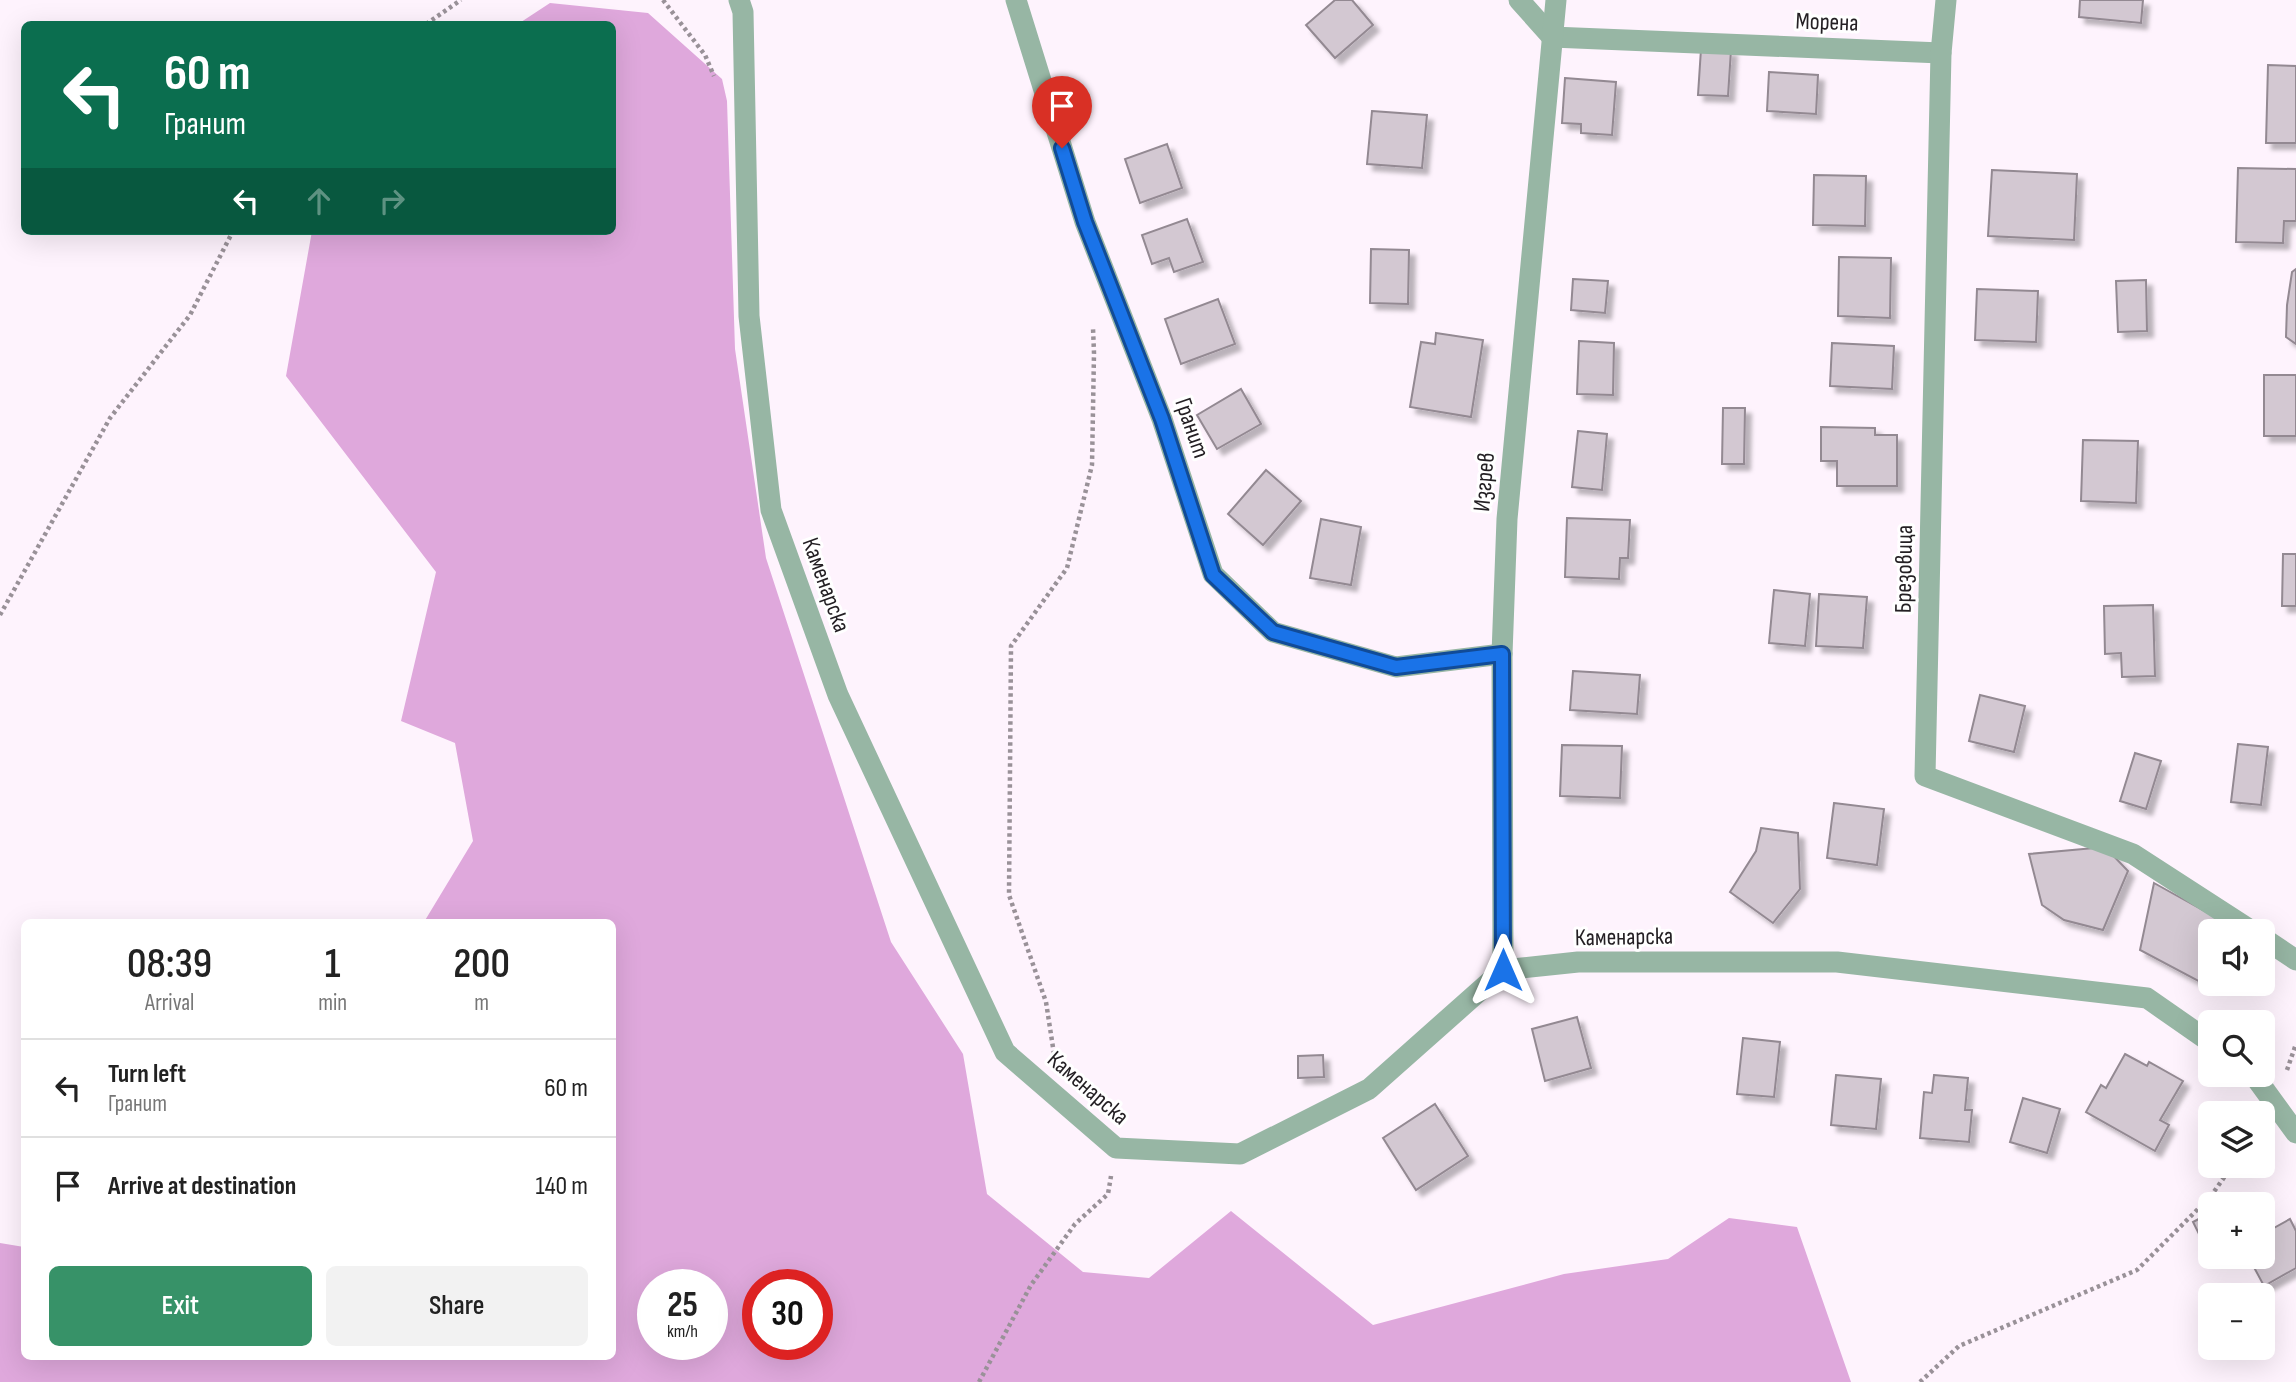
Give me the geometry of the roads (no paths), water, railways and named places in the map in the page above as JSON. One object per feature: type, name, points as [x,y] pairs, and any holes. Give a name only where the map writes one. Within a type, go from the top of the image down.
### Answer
[{"type":"street","name":"Каменарска","points":[[738,0],[743,12],[749,316],[771,510],[838,695],[1005,1052],[1116,1148],[1240,1154],[1369,1089],[1503,970],[1578,962],[1837,962],[2147,998],[2198,1034]]},
{"type":"street","name":"Гранит","points":[[1016,0],[1085,222],[1162,419],[1213,575],[1273,632],[1396,667],[1502,654]]},
{"type":"street","points":[[1519,0],[1552,37]]},
{"type":"street","name":"Изгрев","points":[[1503,970],[1502,654],[1507,519],[1556,0]]},
{"type":"street","name":"Брезовица","points":[[1946,0],[1941,53],[1925,776],[2133,854],[2233,919]]},
{"type":"street","name":"Морена","points":[[1552,37],[1941,53]]},
{"type":"street","points":[[2275,946],[2296,960]]},
{"type":"street","points":[[2262,1087],[2296,1133]]}]
